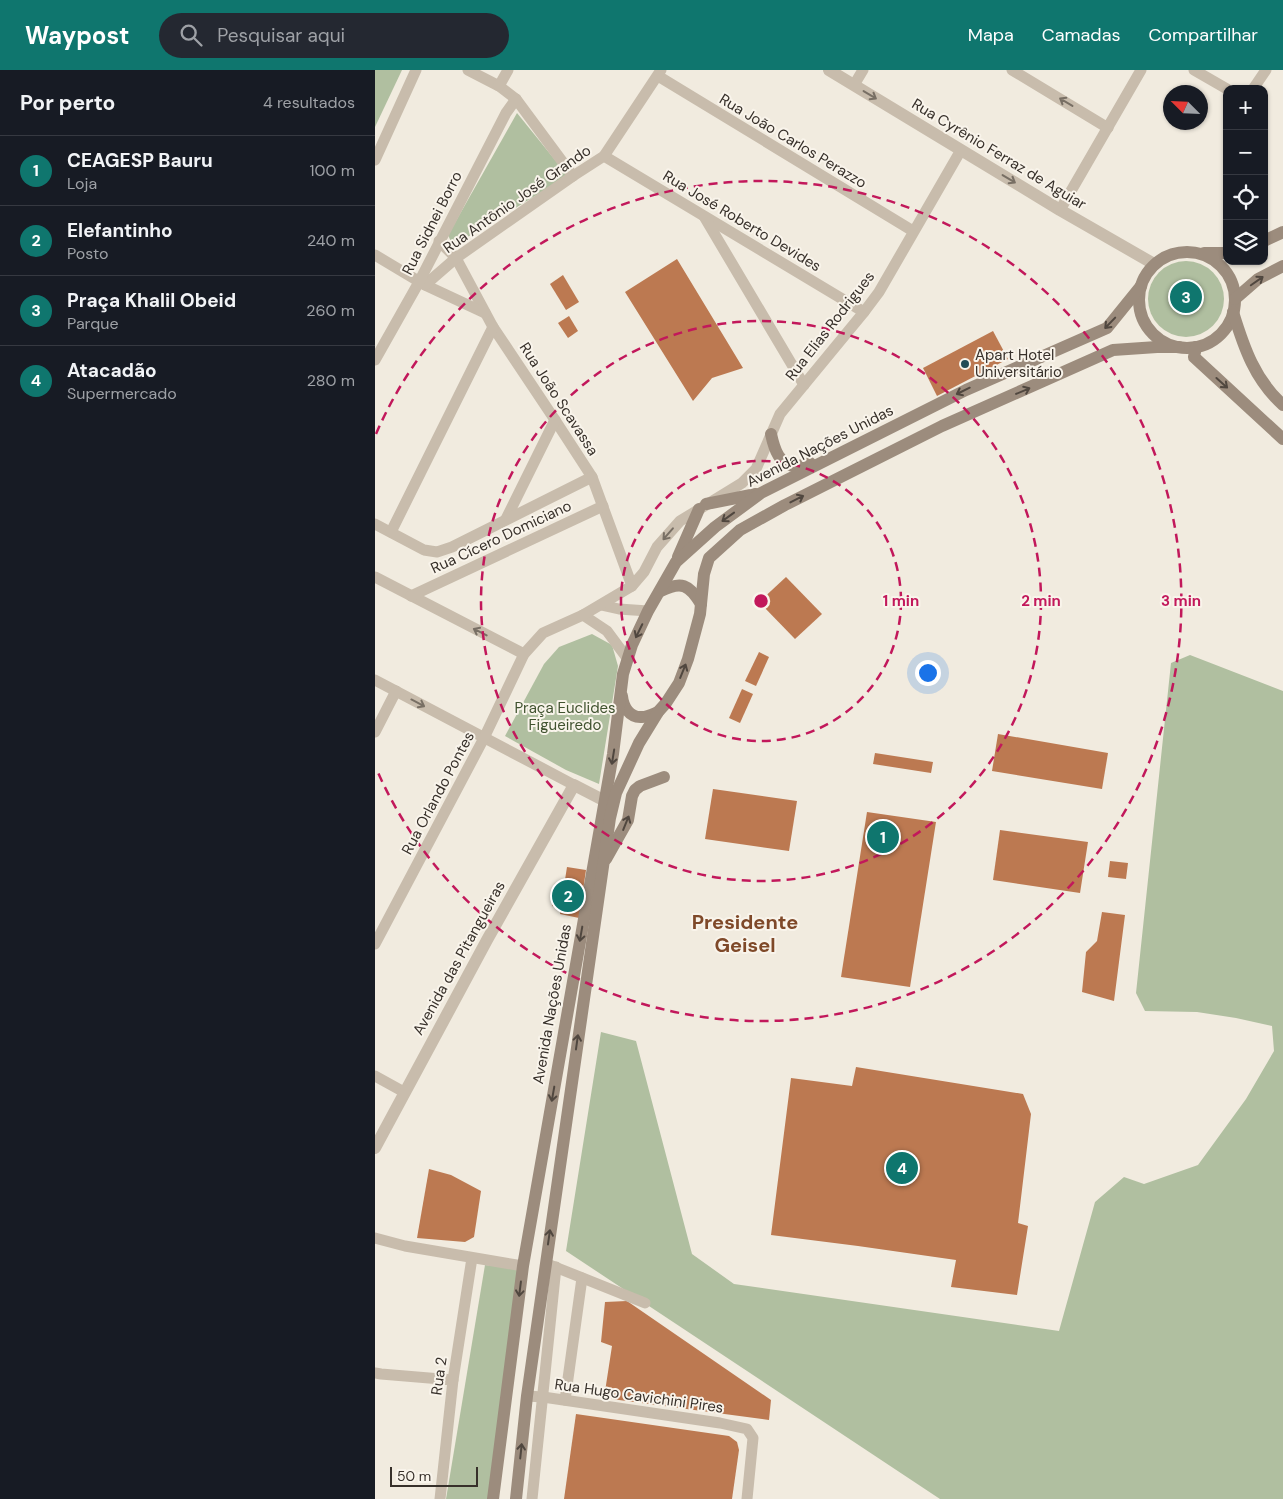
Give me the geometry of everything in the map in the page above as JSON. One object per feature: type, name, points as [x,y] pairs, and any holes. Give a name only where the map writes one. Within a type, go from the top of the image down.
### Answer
[{"type":"main road","points":[[1268,239],[1283,232]]},
{"type":"main road","points":[[1154,264],[1174,253],[1185,251],[1223,253]]},
{"type":"main road","points":[[1197,252],[1221,265],[1231,281],[1234,306],[1252,365],[1271,395],[1283,405]]},
{"type":"main road","name":"Avenida Nações Unidas","points":[[1154,264],[1146,274],[1141,286],[1139,309],[1146,325],[1157,338],[1179,347]]},
{"type":"main road","name":"Avenida Nações Unidas","points":[[516,1499],[527,1396],[551,1265],[610,818],[616,793],[639,743],[679,683],[696,634],[704,574],[709,558],[741,530],[785,505],[942,426],[1113,350],[1196,347],[1209,342],[1219,335],[1228,324],[1234,306],[1258,279],[1283,266]]},
{"type":"main road","name":"Avenida Nações Unidas","points":[[493,1499],[523,1266],[613,754],[623,674],[627,658],[648,611],[677,562],[715,527],[761,493],[965,390],[1107,328],[1141,286]]},
{"type":"main road","points":[[1196,347],[1194,358],[1283,439]]},
{"type":"main road","points":[[771,434],[775,451],[785,463],[797,466],[830,458]]},
{"type":"main road","points":[[677,562],[702,506],[761,493]]},
{"type":"main road","points":[[661,591],[673,585],[685,585],[695,593],[701,604]]},
{"type":"main road","points":[[623,674],[622,698],[625,710],[641,718],[658,712]]},
{"type":"main road","points":[[603,866],[628,820],[632,796],[635,790],[640,786],[664,777]]},
{"type":"street","points":[[375,160],[378,148],[416,70]]},
{"type":"street","points":[[468,70],[499,86],[516,99],[573,176]]},
{"type":"street","points":[[499,86],[508,70]]},
{"type":"street","name":"Rua Cyrênio Ferraz de Aguiar","points":[[829,70],[1060,210],[1154,264]]},
{"type":"street","points":[[854,85],[863,70]]},
{"type":"street","points":[[1012,70],[1108,128]]},
{"type":"street","points":[[1060,210],[1141,70]]},
{"type":"street","points":[[1194,70],[1223,87]]},
{"type":"street","points":[[1256,85],[1266,70]]},
{"type":"street","points":[[604,156],[659,73]]},
{"type":"street","name":"Rua João Carlos Perazzo","points":[[659,73],[913,231]]},
{"type":"street","name":"Rua Sidnei Borro","points":[[375,360],[422,284],[439,241],[506,113],[516,99]]},
{"type":"street","name":"Rua Elias Rodrigues","points":[[632,586],[644,572],[657,547],[680,521],[742,482],[756,469],[780,414],[879,292],[961,150]]},
{"type":"street","name":"Rua Antônio José Grando","points":[[422,284],[456,258],[604,156]]},
{"type":"street","name":"Rua José Roberto Devides","points":[[604,156],[864,312]]},
{"type":"street","points":[[705,216],[804,385]]},
{"type":"street","name":"Rua João Scavassa","points":[[439,241],[456,258],[493,327],[592,477],[632,586]]},
{"type":"street","points":[[375,255],[422,284],[485,313]]},
{"type":"street","points":[[391,532],[493,327]]},
{"type":"street","points":[[506,519],[555,420]]},
{"type":"street","points":[[375,524],[425,550],[437,552],[451,547],[592,477]]},
{"type":"street","name":"Rua Cícero Domiciano","points":[[411,596],[603,506]]},
{"type":"street","points":[[375,577],[524,654]]},
{"type":"street","name":"Rua Orlando Pontes","points":[[375,944],[484,738],[524,654],[543,633],[583,615],[632,586]]},
{"type":"street","points":[[601,605],[619,609],[648,611]]},
{"type":"street","points":[[583,615],[607,631],[627,658]]},
{"type":"street","points":[[375,680],[605,800]]},
{"type":"street","points":[[375,732],[396,691]]},
{"type":"street","name":"Avenida das Pitangueiras","points":[[375,1148],[487,940],[574,785]]},
{"type":"street","points":[[375,1076],[404,1092]]},
{"type":"street","points":[[375,1238],[405,1246],[523,1266]]},
{"type":"street","name":"Rua 2","points":[[440,1499],[453,1380],[473,1258]]},
{"type":"street","points":[[532,1499],[543,1397],[551,1265],[645,1303]]},
{"type":"street","points":[[565,1400],[582,1278]]},
{"type":"street","points":[[375,1373],[453,1380]]},
{"type":"street","name":"Rua Hugo Cavichini Pires","points":[[527,1396],[720,1423],[747,1429],[753,1438],[747,1499]]},
{"type":"green space","points":[[375,70],[402,70],[375,127]]},
{"type":"green space","points":[[517,113],[568,176],[453,246],[448,235]]},
{"type":"green space","points":[[1186,261],[1201,264],[1213,272],[1221,284],[1224,299],[1221,314],[1213,326],[1201,334],[1186,337],[1171,334],[1159,326],[1151,314],[1148,299],[1151,284],[1159,272],[1171,264]]},
{"type":"green space","name":"Praça Euclides Figueiredo","points":[[592,634],[612,645],[618,666],[599,784],[566,770],[505,736],[544,664],[559,647]]},
{"type":"green space","points":[[1190,655],[1283,691],[1283,1499],[940,1499],[566,1251],[601,1032],[636,1041],[692,1254],[734,1284],[1059,1331],[1095,1202],[1124,1177],[1144,1184],[1198,1165],[1246,1099],[1274,1051],[1272,1026],[1197,1012],[1145,1011],[1136,993],[1171,663]]},
{"type":"green space","points":[[485,1265],[519,1268],[489,1499],[446,1499]]},
{"type":"building","points":[[677,259],[743,368],[712,378],[693,401],[625,292]]},
{"type":"building","points":[[563,275],[579,302],[566,310],[550,284]]},
{"type":"building","points":[[569,316],[578,331],[568,338],[558,323]]},
{"type":"building","name":"Apart Hotel Universitário","points":[[993,331],[1008,359],[937,396],[923,368]]},
{"type":"building","points":[[786,577],[822,614],[795,639],[759,602]]},
{"type":"building","points":[[759,652],[769,657],[756,686],[745,681]]},
{"type":"building","points":[[742,689],[753,694],[740,723],[729,718]]},
{"type":"building","points":[[998,734],[1108,753],[1102,789],[992,771]]},
{"type":"building","points":[[875,753],[933,762],[931,773],[873,764]]},
{"type":"building","points":[[713,789],[797,801],[789,851],[705,839]]},
{"type":"building","points":[[867,812],[936,822],[910,987],[841,977]]},
{"type":"building","points":[[1000,830],[1088,842],[1080,893],[993,880]]},
{"type":"building","points":[[1110,861],[1128,863],[1126,879],[1108,877]]},
{"type":"building","points":[[567,867],[586,870],[579,918],[560,914],[561,908],[552,906],[555,883],[564,886]]},
{"type":"building","points":[[1102,912],[1125,915],[1114,1001],[1082,992],[1086,952],[1097,941]]},
{"type":"building","points":[[856,1067],[1023,1094],[1031,1114],[1018,1223],[1028,1226],[1017,1295],[951,1287],[956,1260],[771,1235],[791,1078],[852,1086]]},
{"type":"building","points":[[429,1169],[451,1175],[481,1191],[474,1237],[465,1242],[417,1238]]},
{"type":"building","points":[[627,1301],[771,1400],[769,1420],[604,1398],[612,1346],[601,1342],[605,1302]]},
{"type":"building","points":[[576,1414],[729,1436],[737,1442],[739,1450],[732,1499],[564,1499]]},
{"type":"place","name":"Praça Khalil Obeid","points":[[1186,297]]},
{"type":"place","name":"Apart Hotel Universitário","points":[[965,364]]},
{"type":"place","name":"CEAGESP Bauru","points":[[883,837]]},
{"type":"place","name":"Elefantinho","points":[[568,896]]},
{"type":"place","name":"Atacadão","points":[[902,1168]]},
{"type":"district","name":"Presidente Geisel","points":[[745,934]]}]
